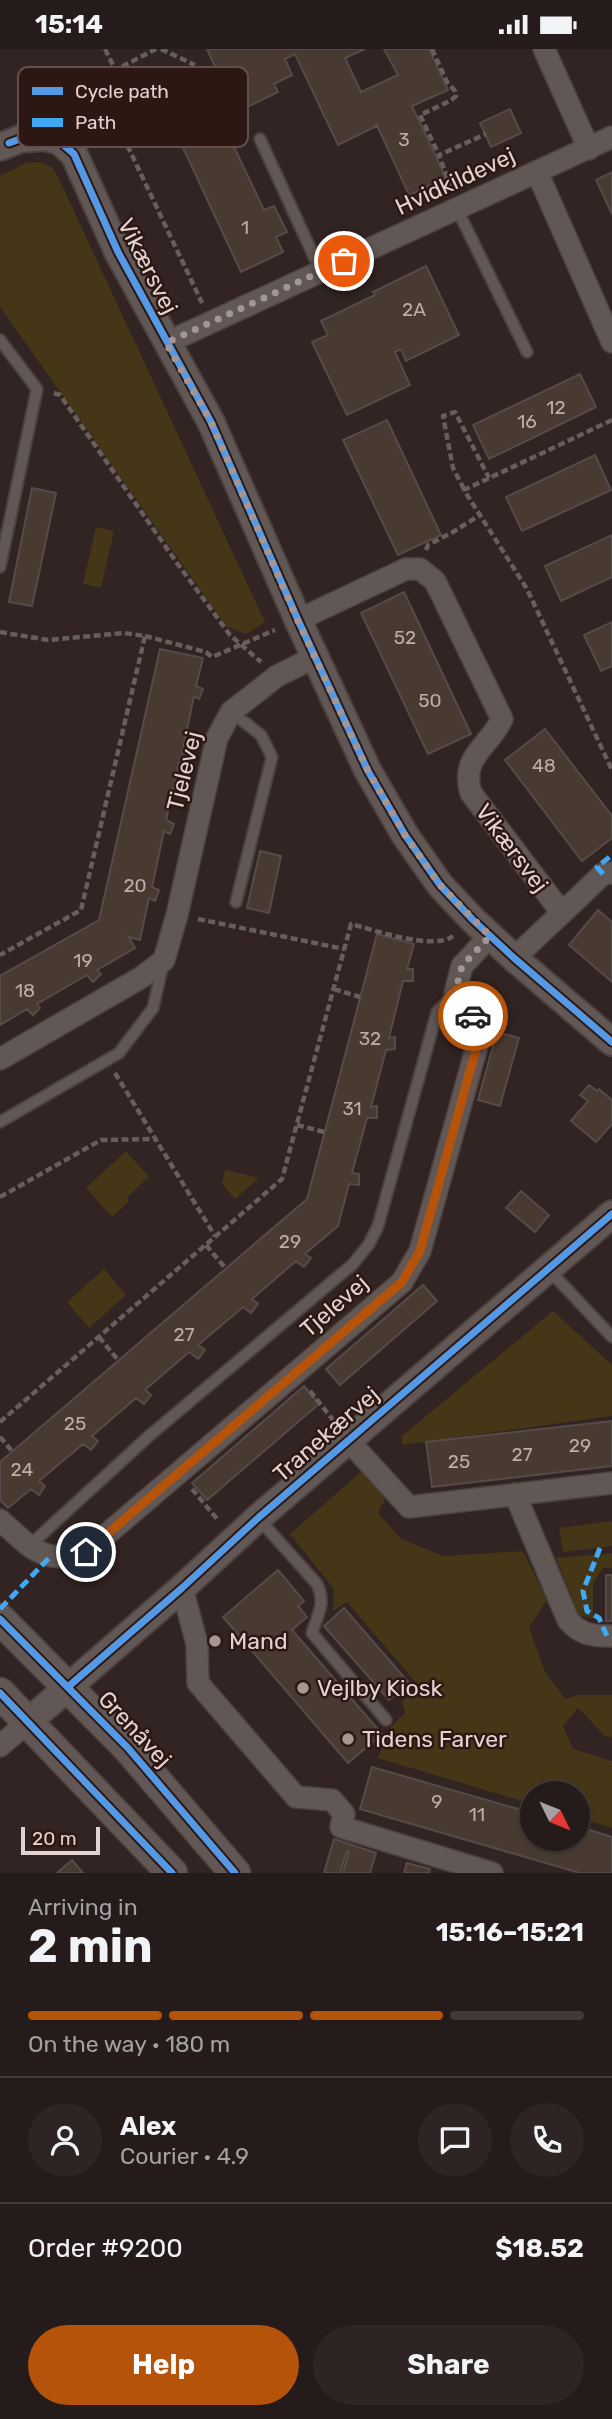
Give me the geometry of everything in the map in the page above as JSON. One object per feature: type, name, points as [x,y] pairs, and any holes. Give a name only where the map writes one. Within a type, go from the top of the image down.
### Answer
[{"type":"main road","name":"Grenåvej","points":[[0,1619],[69,1686],[144,1766],[235,1873]]},
{"type":"main road","points":[[0,1693],[172,1873]]},
{"type":"street","points":[[544,49],[589,149]]},
{"type":"street","name":"Hvidkildevej","points":[[166,343],[612,137]]},
{"type":"street","name":"Vikærsvej","points":[[66,147],[74,154],[118,252],[211,422],[298,621],[368,771],[405,835],[440,885],[482,928],[612,1042]]},
{"type":"street","name":"Hvidkildevej","points":[[537,172],[612,342]]},
{"type":"street","points":[[298,621],[406,569],[419,569]]},
{"type":"street","name":"Vikærsvej","points":[[419,569],[435,580],[502,719],[495,732],[471,759],[468,782],[471,793],[562,913]]},
{"type":"street","name":"Tjelevej","points":[[164,960],[177,915],[217,738],[231,712],[277,676],[315,657]]},
{"type":"street","name":"Vikærsvej","points":[[514,958],[603,874],[612,873]]},
{"type":"street","points":[[455,993],[462,966],[482,928]]},
{"type":"street","points":[[0,1059],[142,977],[164,960]]},
{"type":"street","name":"Tjelevej","points":[[0,1520],[29,1546],[50,1557],[69,1558],[86,1552],[402,1282],[420,1251],[482,1028],[455,993]]},
{"type":"street","name":"Tranekærvej","points":[[0,1746],[182,1588],[258,1518],[612,1214]]},
{"type":"street","points":[[348,1440],[409,1507],[612,1483]]},
{"type":"street","points":[[515,1494],[568,1620],[578,1632],[593,1636],[612,1636]]},
{"type":"street","points":[[182,1588],[197,1644],[198,1683],[296,1797],[332,1800],[344,1814],[341,1827],[462,1869],[492,1873]]},
{"type":"lane","points":[[260,139],[321,272]]},
{"type":"lane","points":[[457,209],[527,352]]},
{"type":"lane","points":[[0,340],[37,389],[0,567]]},
{"type":"lane","points":[[231,712],[261,735],[272,757],[236,902]]},
{"type":"lane","points":[[0,1122],[118,1053],[153,1008],[164,960]]},
{"type":"lane","points":[[29,1546],[149,1437],[353,1264],[369,1244],[378,1226],[437,1011],[455,993]]},
{"type":"lane","points":[[547,1268],[612,1336]]},
{"type":"lane","points":[[258,1518],[317,1584],[322,1595],[321,1608],[312,1633],[386,1720]]},
{"type":"path","points":[[105,49],[114,67]]},
{"type":"path","points":[[119,67],[156,49]]},
{"type":"path","points":[[161,49],[195,65]]},
{"type":"path","points":[[432,49],[456,96],[420,115],[448,176],[457,209]]},
{"type":"path","points":[[439,155],[486,134]]},
{"type":"path","points":[[128,147],[211,323]]},
{"type":"path","points":[[37,389],[60,395],[177,563],[230,635],[240,643]]},
{"type":"path","points":[[489,478],[455,412],[443,417],[453,468],[527,589],[612,770]]},
{"type":"path","points":[[464,490],[612,420]]},
{"type":"path","points":[[419,569],[428,545],[480,515]]},
{"type":"path","points":[[0,632],[48,640],[124,633],[206,652],[212,657],[240,643],[298,621]]},
{"type":"path","points":[[0,955],[81,910],[145,636]]},
{"type":"path","points":[[177,915],[344,949]]},
{"type":"path","points":[[0,1422],[282,1179],[351,924],[424,941],[449,939],[482,928]]},
{"type":"path","points":[[334,989],[360,997]]},
{"type":"path","points":[[107,1060],[215,1237]]},
{"type":"path","points":[[297,1125],[324,1132]]},
{"type":"path","points":[[0,1197],[101,1140],[155,1139]]},
{"type":"path","points":[[206,1245],[226,1269]]},
{"type":"path","points":[[99,1337],[118,1360]]},
{"type":"path","points":[[296,1374],[348,1440]]},
{"type":"path","points":[[0,1437],[12,1451]]},
{"type":"path","points":[[180,1474],[234,1540]]},
{"type":"shaded area","points":[[41,162],[53,168],[60,181],[265,622],[246,634],[226,626],[0,307],[0,176],[27,163]]},
{"type":"shaded area","points":[[96,527],[114,531],[101,588],[83,584]]},
{"type":"shaded area","points":[[126,1151],[149,1177],[127,1197],[129,1201],[112,1217],[86,1188]]},
{"type":"shaded area","points":[[225,1170],[259,1178],[235,1199],[222,1184]]},
{"type":"shaded area","points":[[104,1269],[126,1295],[89,1328],[67,1302]]},
{"type":"shaded area","points":[[553,1311],[612,1365],[612,1416],[402,1445],[402,1436]]},
{"type":"shaded area","points":[[362,1471],[385,1499],[378,1513],[401,1539],[444,1556],[523,1551],[547,1600],[529,1627],[544,1670],[565,1699],[578,1695],[612,1695],[612,1737],[605,1736],[578,1708],[563,1726],[573,1749],[612,1761],[612,1828],[590,1821],[590,1781],[520,1781],[520,1800],[378,1758],[389,1729],[405,1713],[402,1702],[418,1685],[347,1602],[333,1611],[334,1589],[290,1534]]},
{"type":"shaded area","points":[[612,1521],[612,1546],[563,1552],[559,1528]]},
{"type":"shaded area","points":[[612,1553],[612,1568],[603,1568],[593,1583],[593,1618],[579,1616],[556,1558]]},
{"type":"building","points":[[207,49],[365,49],[345,58],[361,92],[398,75],[384,49],[429,49],[448,90],[412,106],[446,178],[409,195],[376,123],[377,126],[338,145],[295,54],[285,59],[292,75],[274,84],[278,92],[248,107],[248,67],[215,67]]},
{"type":"building","points":[[510,109],[521,133],[491,147],[480,123]]},
{"type":"building","points":[[183,147],[234,147],[264,210],[274,206],[287,232],[276,237],[283,252],[241,272]]},
{"type":"building","points":[[612,172],[612,214],[596,180]]},
{"type":"building","points":[[426,266],[459,335],[406,361],[401,349],[395,352],[410,385],[347,415],[312,342],[328,335],[321,321]]},
{"type":"building","points":[[580,374],[596,407],[489,459],[473,425]]},
{"type":"building","points":[[387,420],[441,535],[398,555],[343,440]]},
{"type":"building","points":[[595,455],[611,490],[522,531],[506,497]]},
{"type":"building","points":[[32,488],[56,493],[32,606],[9,602]]},
{"type":"building","points":[[612,535],[612,577],[561,601],[545,566]]},
{"type":"building","points":[[404,592],[471,734],[428,754],[361,613]]},
{"type":"building","points":[[612,622],[612,666],[601,671],[584,635]]},
{"type":"building","points":[[160,649],[203,658],[196,686],[203,689],[199,699],[194,696],[182,753],[189,756],[184,766],[179,763],[166,820],[174,824],[170,834],[164,831],[152,887],[159,890],[155,901],[149,898],[140,940],[129,937],[135,948],[97,970],[101,974],[93,982],[87,975],[37,1004],[40,1008],[33,1015],[27,1009],[0,1025],[0,976],[99,920]]},
{"type":"building","points":[[545,729],[612,816],[612,838],[582,861],[505,760]]},
{"type":"building","points":[[260,851],[281,856],[269,913],[247,908]]},
{"type":"building","points":[[598,910],[612,922],[612,982],[569,945]]},
{"type":"building","points":[[377,934],[414,944],[407,969],[413,969],[413,981],[403,981],[389,1038],[395,1037],[395,1049],[386,1050],[371,1107],[377,1106],[377,1118],[367,1118],[352,1173],[359,1174],[359,1185],[349,1184],[338,1226],[305,1254],[311,1258],[304,1267],[296,1261],[252,1299],[258,1304],[251,1313],[243,1307],[198,1345],[205,1350],[198,1359],[189,1352],[145,1390],[151,1395],[144,1404],[136,1398],[92,1436],[98,1441],[91,1450],[83,1444],[39,1481],[45,1486],[39,1495],[31,1489],[8,1508],[0,1500],[0,1462],[307,1199]]},
{"type":"building","points":[[497,1032],[519,1038],[500,1106],[478,1100]]},
{"type":"building","points":[[589,1085],[597,1091],[599,1089],[612,1100],[612,1124],[596,1142],[571,1121],[588,1101],[580,1095]]},
{"type":"building","points":[[521,1191],[549,1215],[535,1232],[506,1208]]},
{"type":"building","points":[[423,1285],[437,1301],[340,1385],[326,1369]]},
{"type":"building","points":[[304,1386],[319,1404],[207,1500],[192,1483]]},
{"type":"building","points":[[612,1421],[612,1466],[432,1487],[426,1442]]},
{"type":"building","points":[[278,1570],[304,1601],[298,1606],[307,1617],[292,1630],[382,1734],[348,1763],[223,1617]]},
{"type":"building","points":[[606,1575],[612,1575],[612,1621],[606,1621]]},
{"type":"building","points":[[344,1608],[409,1683],[389,1700],[324,1626]]},
{"type":"building","points":[[372,1767],[520,1810],[520,1851],[590,1851],[590,1830],[612,1837],[612,1873],[580,1873],[360,1809]]},
{"type":"building","points":[[334,1839],[376,1853],[370,1873],[343,1873],[349,1852],[347,1851],[340,1873],[324,1873]]},
{"type":"building","points":[[72,1860],[83,1873],[57,1873]]},
{"type":"building","points":[[407,1863],[430,1869],[429,1873],[404,1873]]},
{"type":"marked path","points":[[603,874],[597,867],[612,855]]},
{"type":"marked path","points":[[600,1548],[583,1591],[587,1611],[599,1618],[607,1636]]},
{"type":"marked path","points":[[0,1609],[50,1557]]},
{"type":"cycle path","points":[[9,143],[18,140]]},
{"type":"cycle path","points":[[66,147],[74,154],[118,252],[211,422],[368,771],[405,835],[440,885],[473,920],[612,1042]]},
{"type":"cycle path","points":[[69,1686],[258,1518],[612,1214]]},
{"type":"cycle path","points":[[0,1619],[128,1748],[235,1873]]},
{"type":"cycle path","points":[[0,1693],[172,1873]]},
{"type":"way so far","points":[[344,261],[166,343],[211,422],[298,621],[368,771],[405,835],[440,885],[490,936],[462,966],[455,993],[473,1016]]},
{"type":"place","name":"Mand","points":[[215,1641]]},
{"type":"place","name":"Vejlby Kiosk","points":[[303,1688]]},
{"type":"place","name":"Tidens Farver","points":[[348,1739]]},
{"type":"route","points":[[86,1552],[402,1282],[420,1251],[482,1028],[473,1016]]}]
